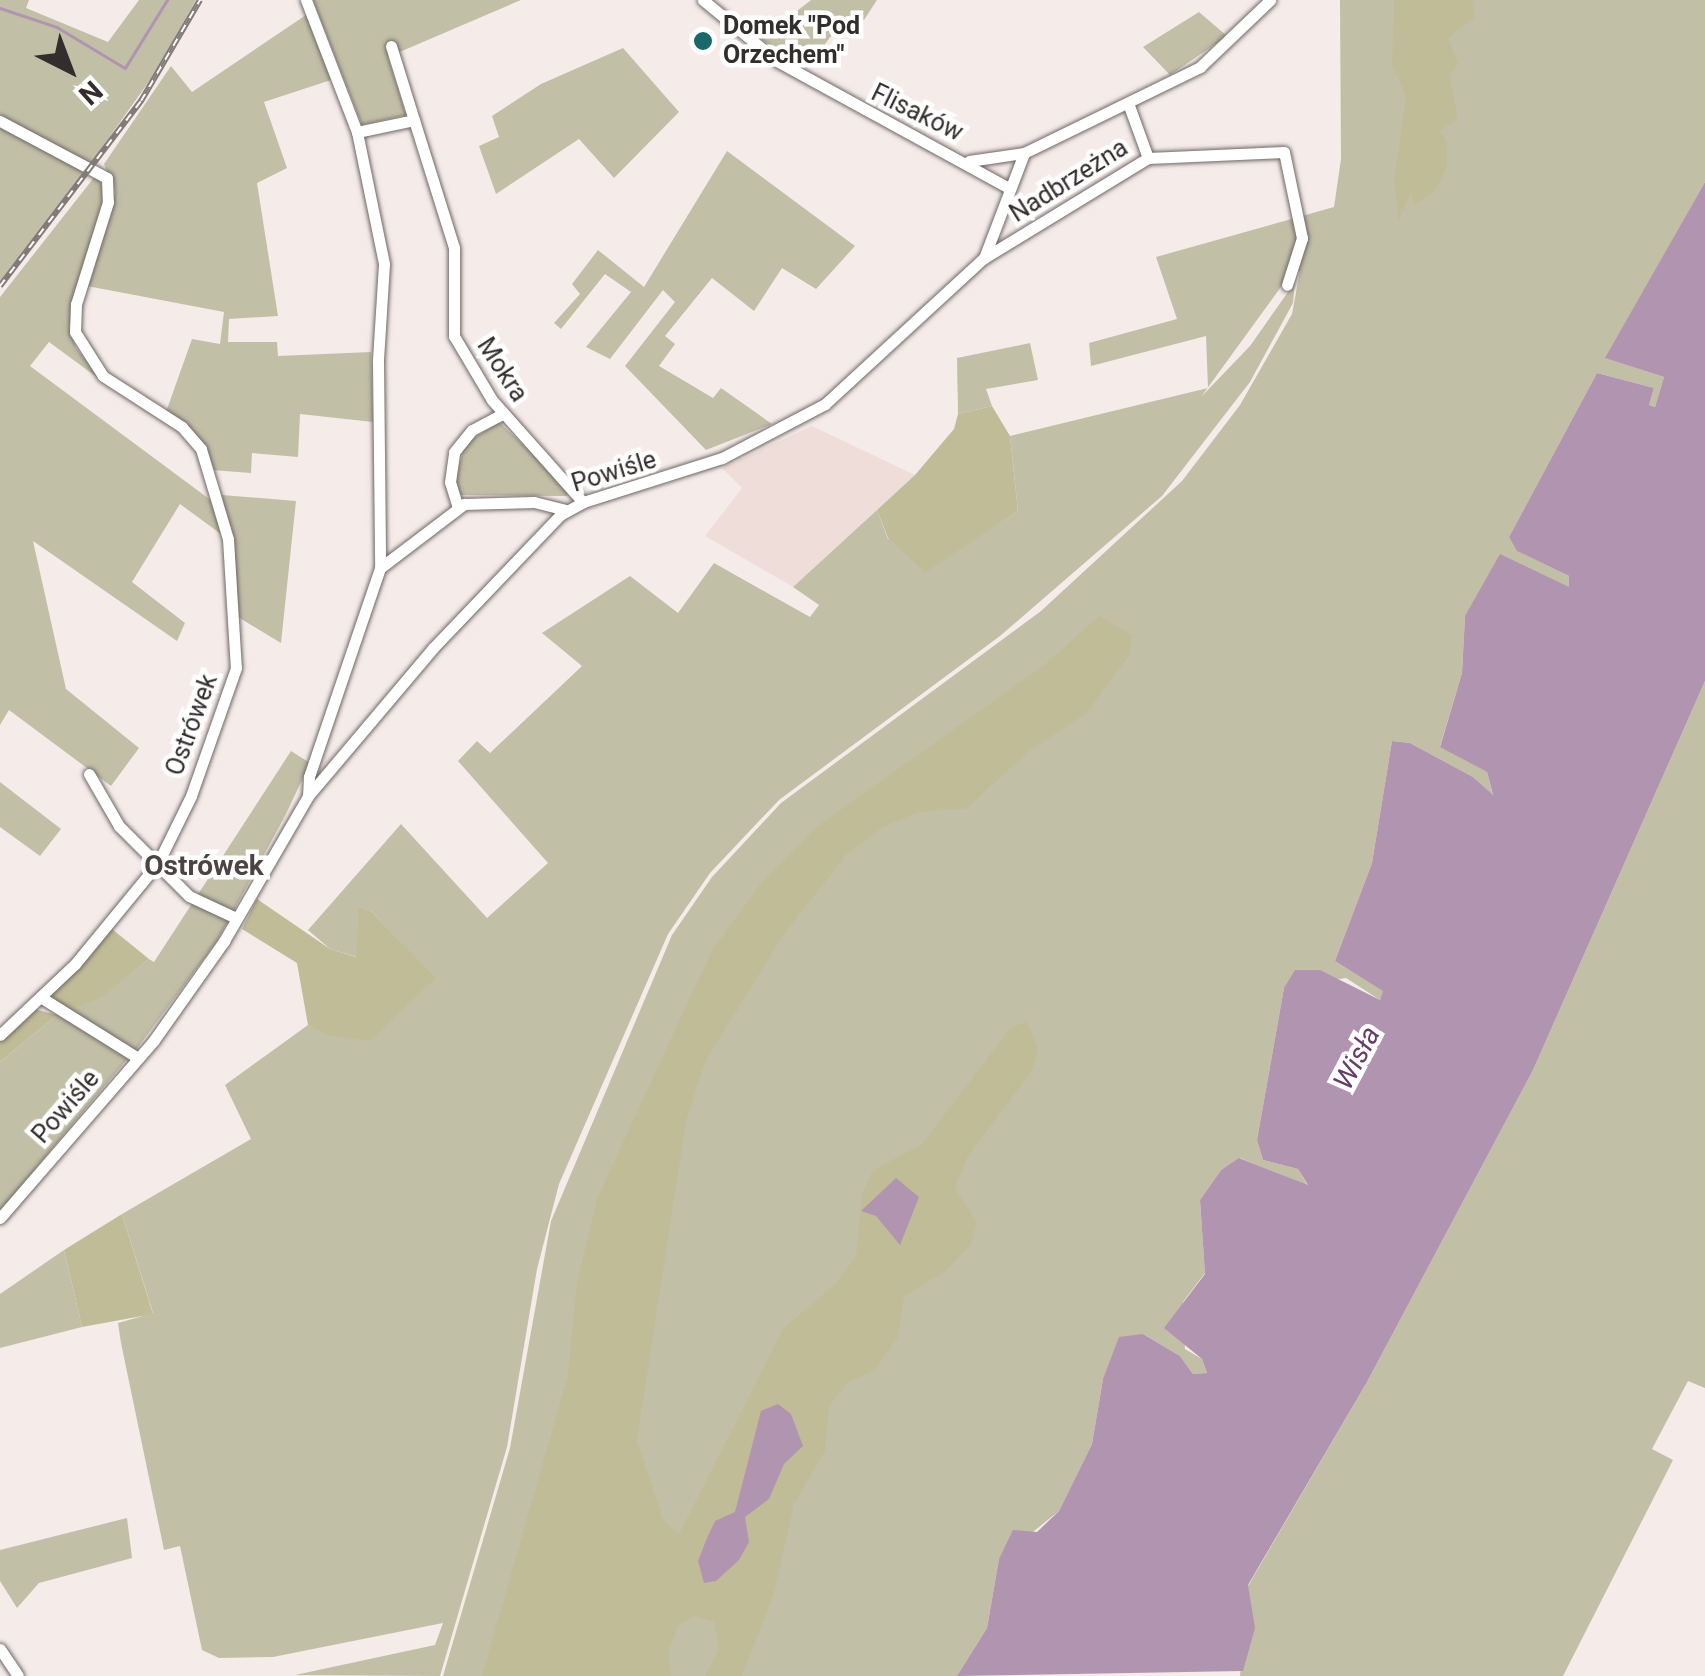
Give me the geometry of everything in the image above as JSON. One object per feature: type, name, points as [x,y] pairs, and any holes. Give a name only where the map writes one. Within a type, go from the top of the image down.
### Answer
[{"type":"street","points":[[306,0],[357,132],[384,264],[378,360],[380,568],[308,778],[308,796]]},
{"type":"street","name":"Flisaków","points":[[704,0],[790,70],[966,161],[1008,187]]},
{"type":"street","points":[[1024,153],[1200,67],[1270,0]]},
{"type":"street","name":"Mokra","points":[[390,46],[454,248],[454,336],[502,414],[584,502]]},
{"type":"street","points":[[1128,103],[1148,158]]},
{"type":"street","points":[[357,132],[414,120]]},
{"type":"street","name":"Ostrówek","points":[[0,121],[107,178],[108,202],[76,304],[74,332],[92,365],[182,428],[201,449],[228,539],[236,668],[186,808],[158,863],[42,998],[0,1035]]},
{"type":"street","name":"Nadbrzeżna","points":[[984,258],[1148,158],[1284,152],[1302,238],[1287,285]]},
{"type":"street","name":"Flisaków","points":[[966,161],[1024,153]]},
{"type":"street","name":"Powiśle","points":[[0,1218],[138,1058],[236,918],[308,796],[461,617],[567,510],[691,470],[810,414],[852,383],[984,258],[1024,153]]},
{"type":"street","points":[[458,508],[450,482],[454,452],[472,430],[502,414]]},
{"type":"street","points":[[380,568],[422,542],[458,508],[492,500],[556,503],[567,510]]},
{"type":"street","points":[[88,774],[119,826],[196,902],[236,918]]},
{"type":"street","points":[[42,998],[138,1058]]},
{"type":"street","points":[[0,1649],[18,1676]]},
{"type":"shaded area","points":[[0,0],[29,0],[26,8],[108,42],[139,0],[196,0],[155,73],[91,163],[0,119]]},
{"type":"shaded area","points":[[313,0],[521,0],[388,57],[406,115],[362,125]]},
{"type":"shaded area","points":[[811,0],[877,0],[864,20],[846,16],[807,68],[761,39]]},
{"type":"shaded area","points":[[1340,0],[1705,0],[1705,182],[1606,358],[1664,377],[1655,407],[1649,405],[1654,388],[1597,373],[1509,537],[1518,551],[1569,576],[1569,588],[1465,616],[1462,673],[1440,746],[1487,772],[1493,796],[1473,777],[1410,743],[1392,741],[1372,863],[1335,961],[1384,991],[1380,1000],[1346,978],[1284,988],[1257,1140],[1263,1160],[1298,1169],[1308,1186],[1240,1158],[1221,1170],[1200,1200],[1205,1273],[1183,1302],[1185,1349],[1202,1359],[1207,1373],[1193,1374],[1180,1356],[1143,1334],[1103,1379],[1092,1444],[1059,1511],[999,1559],[987,1628],[957,1676],[443,1676],[510,1448],[551,1221],[672,935],[712,877],[781,803],[1041,611],[1182,481],[1240,405],[1292,314],[1300,271],[1291,273],[1208,387],[1206,336],[1091,366],[1089,343],[1177,319],[1156,257],[1334,207],[1341,159]]},
{"type":"shaded area","points":[[1394,0],[1472,0],[1475,17],[1448,38],[1458,62],[1450,76],[1458,119],[1439,131],[1447,140],[1447,167],[1435,191],[1414,205],[1411,192],[1399,222],[1394,180],[1406,97],[1392,65]]},
{"type":"shaded area","points":[[1199,12],[1227,36],[1170,75],[1143,47]]},
{"type":"shaded area","points":[[306,15],[331,80],[264,102],[287,168],[257,183],[278,316],[229,319],[228,342],[277,342],[278,356],[371,352],[373,422],[300,414],[298,457],[252,453],[251,473],[211,470],[194,431],[166,412],[192,339],[220,344],[224,312],[87,286],[115,192],[104,164],[171,66],[192,92]]},
{"type":"shaded area","points":[[623,48],[679,112],[614,178],[579,139],[496,194],[479,146],[499,137],[492,116],[541,84]]},
{"type":"shaded area","points":[[0,124],[87,168],[0,281]]},
{"type":"shaded area","points":[[727,151],[855,246],[816,289],[782,268],[754,311],[712,278],[665,336],[675,344],[659,366],[713,398],[721,388],[772,424],[706,450],[625,366],[675,302],[663,290],[610,359],[586,347],[631,292],[605,274],[561,329],[554,323],[580,294],[572,284],[598,250],[644,287]]},
{"type":"shaded area","points":[[96,175],[106,194],[69,327],[76,348],[102,381],[49,342],[30,366],[216,504],[225,537],[180,504],[132,582],[185,623],[177,641],[33,541],[66,689],[139,748],[111,786],[9,710],[0,725],[0,297]]},
{"type":"shaded area","points":[[1295,282],[1293,303],[1250,382],[1162,496],[1000,636],[779,800],[710,873],[668,934],[559,1184],[537,1269],[507,1447],[440,1676],[295,1675],[435,1645],[443,1623],[273,1657],[219,1658],[202,1650],[180,1546],[164,1550],[121,1343],[118,1323],[153,1313],[122,1214],[251,1139],[225,1085],[308,1025],[370,1040],[435,978],[370,910],[358,909],[357,957],[330,949],[308,930],[401,824],[487,918],[548,863],[458,761],[477,741],[490,753],[582,666],[542,633],[630,576],[678,613],[714,563],[810,617],[819,605],[793,587],[877,510],[888,539],[971,541],[1018,511],[1010,436],[1207,388],[1201,397],[1250,346]]},
{"type":"shaded area","points":[[1030,343],[1038,380],[986,389],[992,406],[958,414],[957,358]]},
{"type":"shaded area","points":[[992,406],[1010,436],[1018,511],[925,573],[888,538],[877,510],[915,475],[954,429],[958,414]]},
{"type":"shaded area","points":[[499,422],[570,489],[567,496],[460,495],[454,486],[465,444]]},
{"type":"shaded area","points":[[812,426],[915,475],[793,587],[705,536],[742,488],[722,468]]},
{"type":"shaded area","points":[[222,495],[296,501],[281,643],[238,617]]},
{"type":"shaded area","points":[[1099,616],[1132,635],[1130,654],[1087,713],[1028,752],[966,809],[918,812],[882,828],[846,855],[782,937],[705,1062],[686,1122],[637,1440],[664,1521],[679,1534],[783,1329],[836,1283],[856,1256],[862,1193],[873,1170],[921,1145],[1011,1027],[1027,1022],[1038,1049],[1032,1071],[967,1158],[955,1189],[977,1222],[971,1244],[945,1272],[904,1296],[898,1337],[875,1370],[848,1382],[829,1406],[825,1451],[794,1505],[774,1593],[742,1676],[705,1676],[719,1649],[714,1622],[694,1616],[678,1626],[668,1652],[671,1676],[482,1676],[568,1375],[577,1282],[598,1196],[712,950],[762,882],[815,828],[1044,665]]},
{"type":"shaded area","points":[[1705,681],[1705,1388],[1688,1381],[1652,1449],[1673,1460],[1563,1676],[1240,1676],[1248,1586],[1367,1382],[1533,1070]]},
{"type":"shaded area","points":[[291,751],[310,763],[285,816],[217,941],[135,1051],[67,1012],[103,995],[149,959],[154,962]]},
{"type":"shaded area","points":[[0,782],[61,829],[40,856],[0,827]]},
{"type":"shaded area","points":[[257,899],[330,949],[356,957],[358,908],[370,910],[436,978],[370,1041],[328,1035],[308,1025],[297,963],[242,929]]},
{"type":"shaded area","points":[[112,929],[149,959],[103,996],[67,1012],[50,994]]},
{"type":"shaded area","points":[[34,1009],[57,1015],[0,1062],[0,1040]]},
{"type":"shaded area","points":[[57,1015],[128,1058],[0,1211],[0,1062]]},
{"type":"shaded area","points":[[122,1214],[153,1314],[82,1327],[64,1250]]},
{"type":"shaded area","points":[[64,1250],[82,1327],[0,1348],[0,1294]]},
{"type":"shaded area","points":[[127,1518],[132,1558],[39,1583],[17,1608],[0,1581],[0,1550]]},
{"type":"water","name":"Wisła","points":[[1705,182],[1705,681],[1533,1070],[1367,1382],[1248,1585],[1255,1628],[1243,1671],[957,1676],[987,1628],[999,1559],[1013,1530],[1037,1532],[1059,1511],[1092,1444],[1103,1379],[1119,1337],[1143,1334],[1180,1356],[1193,1374],[1207,1373],[1202,1359],[1164,1328],[1205,1274],[1200,1200],[1221,1170],[1239,1158],[1308,1185],[1298,1169],[1263,1160],[1257,1140],[1284,988],[1295,970],[1320,970],[1380,1000],[1383,991],[1335,961],[1372,863],[1392,741],[1410,743],[1473,777],[1493,795],[1487,772],[1440,747],[1462,673],[1465,616],[1500,554],[1569,587],[1569,576],[1517,551],[1509,537],[1597,373],[1654,388],[1649,405],[1655,407],[1664,377],[1605,358]]},
{"type":"water","points":[[896,1178],[919,1197],[900,1245],[876,1216],[861,1211]]},
{"type":"water","points":[[778,1404],[791,1414],[803,1446],[784,1464],[769,1499],[745,1517],[749,1542],[739,1560],[716,1581],[704,1583],[698,1561],[707,1538],[715,1521],[735,1512],[761,1411]]},
{"type":"waterway","points":[[0,8],[57,27],[125,68],[167,0]]},
{"type":"railway","points":[[0,286],[141,101],[200,0]]},
{"type":"place","name":"Domek \"Pod Orzechem\"","points":[[703,41]]},
{"type":"district","name":"Ostrówek","points":[[204,866]]}]
